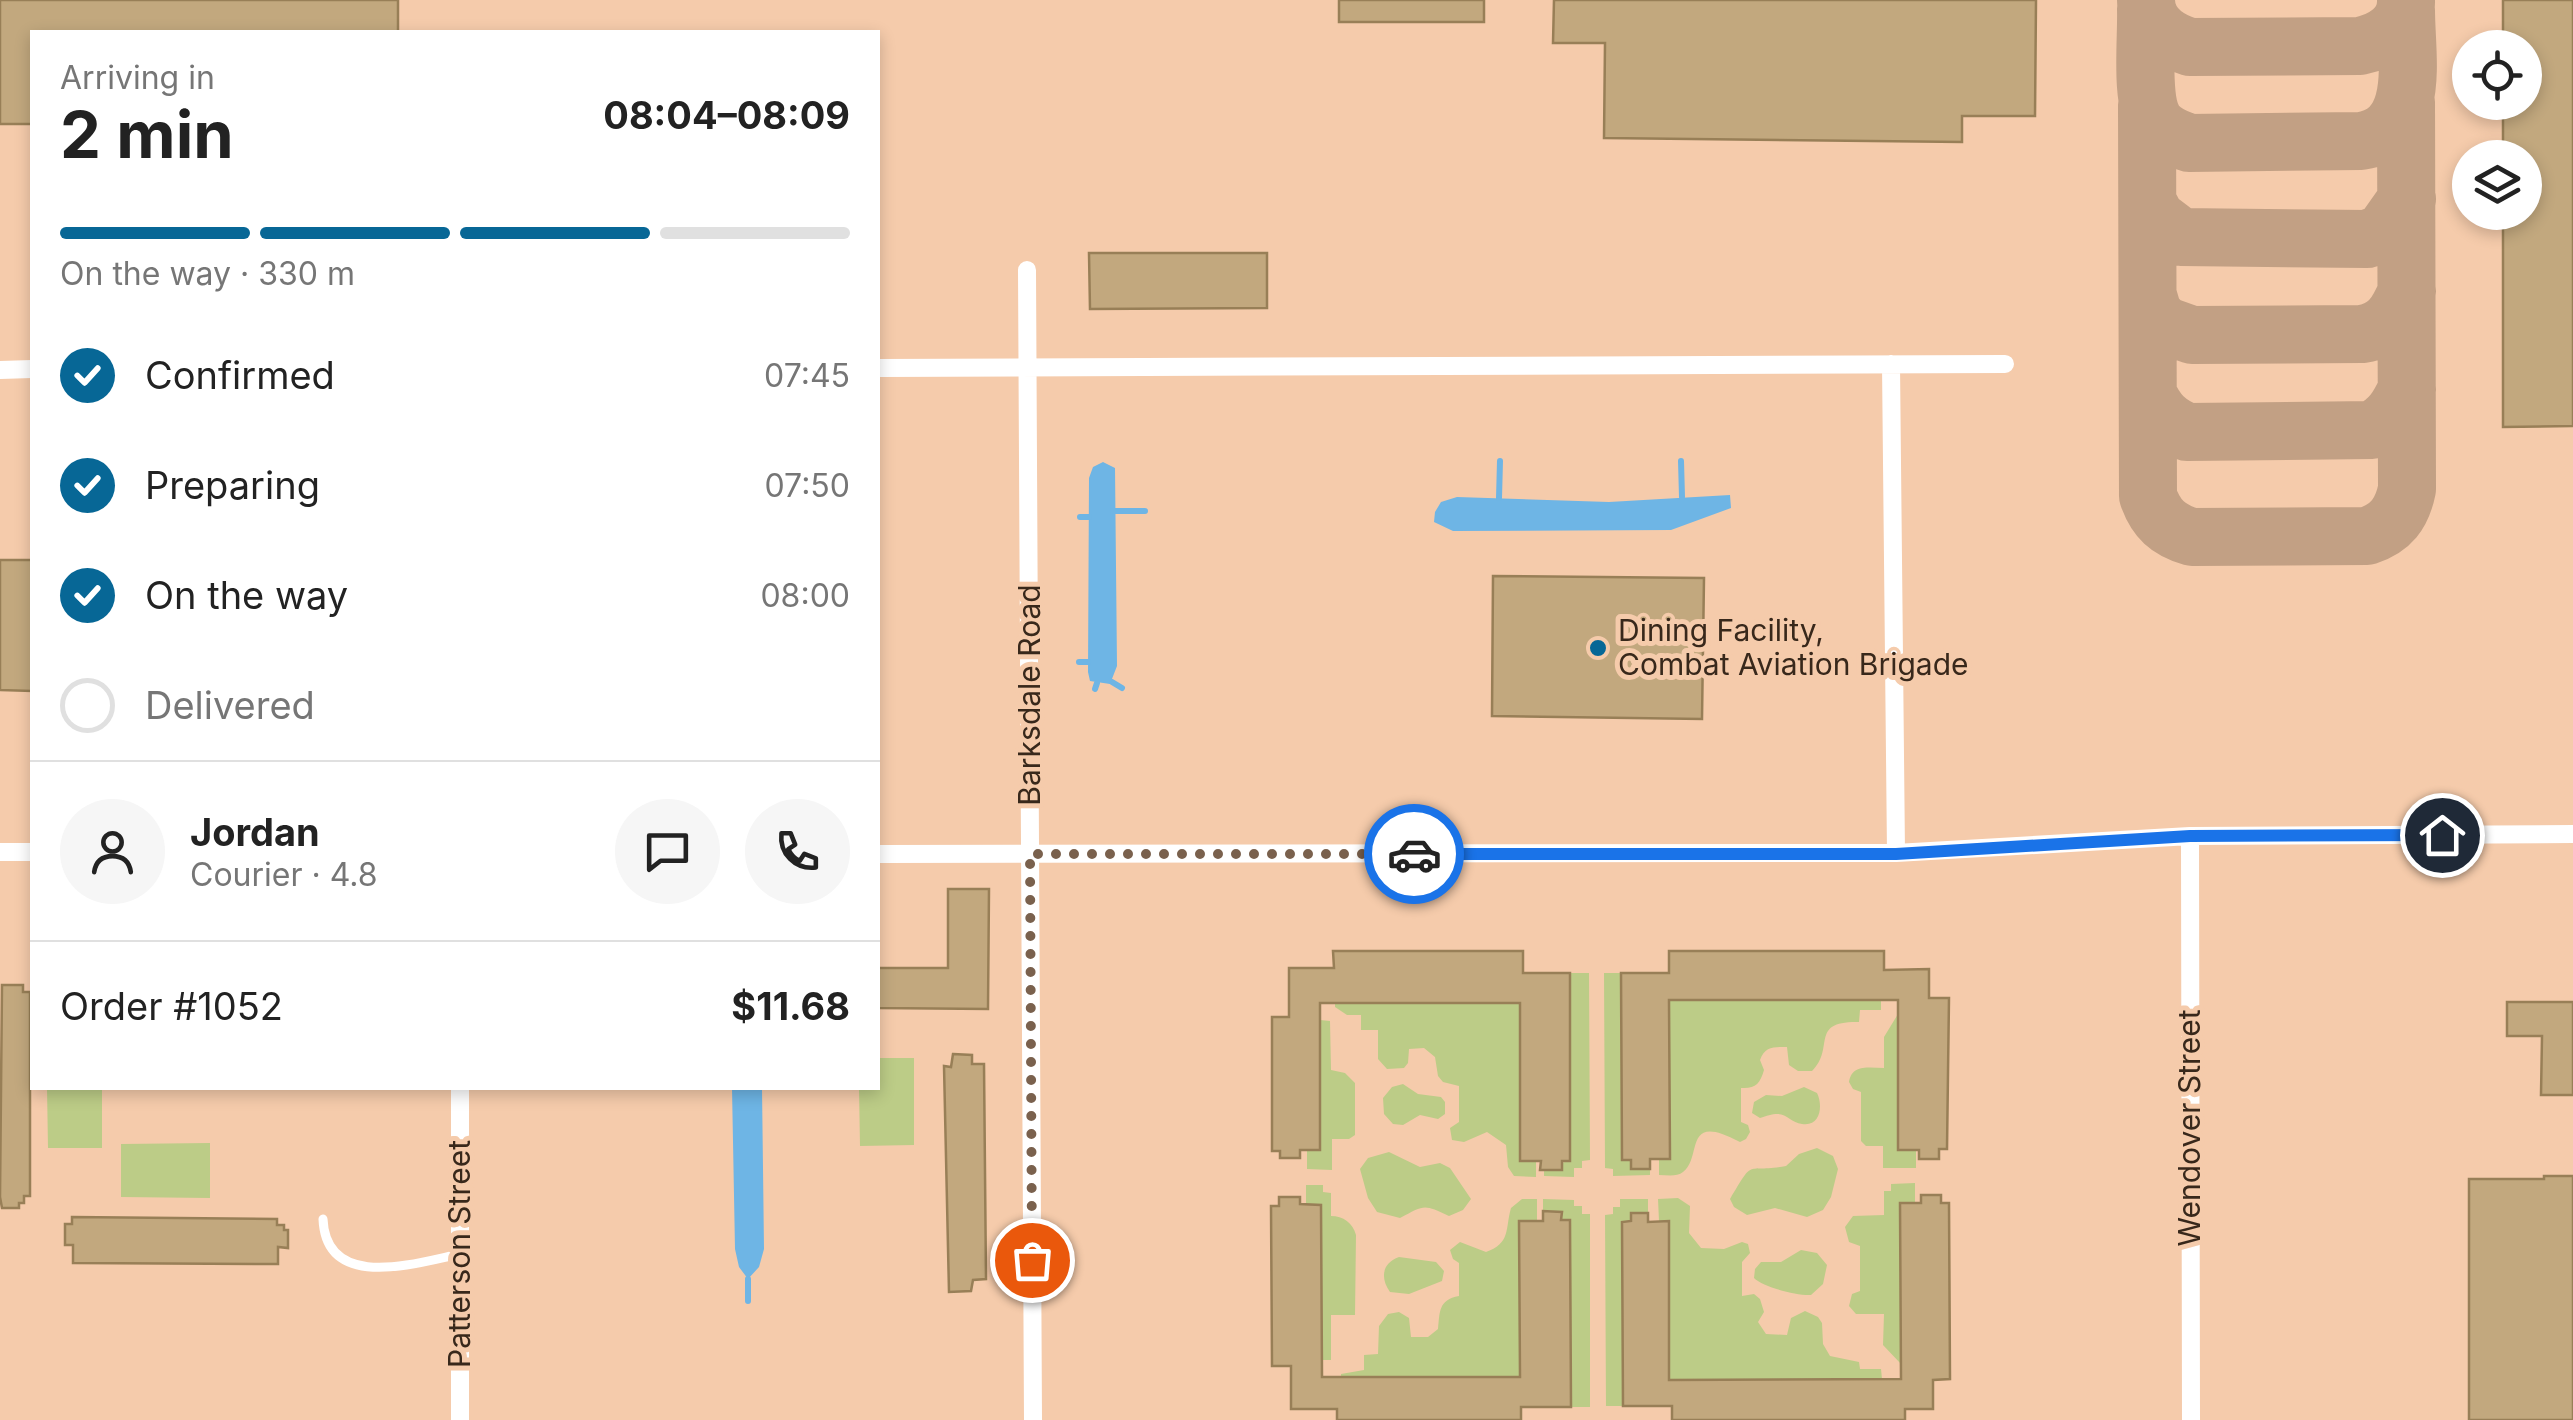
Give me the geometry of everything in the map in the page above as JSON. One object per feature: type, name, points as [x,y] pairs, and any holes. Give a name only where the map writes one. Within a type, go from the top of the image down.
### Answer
[{"type":"street","name":"Barksdale Road","points":[[1028,270],[1033,1420]]},
{"type":"street","points":[[1891,364],[1896,854]]},
{"type":"street","points":[[880,368],[2005,364]]},
{"type":"street","points":[[0,370],[30,370]]},
{"type":"street","points":[[880,854],[1896,854],[2190,836],[2573,834]]},
{"type":"street","name":"Wendover Street","points":[[2190,836],[2191,1420]]},
{"type":"street","points":[[0,852],[30,852]]},
{"type":"street","name":"Patterson Street","points":[[460,1090],[460,1420]]},
{"type":"lane","points":[[323,1219],[323,1234],[334,1251],[366,1269],[460,1254]]},
{"type":"green space","points":[[1570,973],[1589,973],[1590,1160],[1582,1161],[1582,1168],[1574,1168],[1574,1177],[1544,1176],[1544,1170],[1570,1160]]},
{"type":"green space","points":[[1604,973],[1621,973],[1622,1159],[1631,1160],[1632,1169],[1650,1169],[1650,1175],[1613,1176],[1613,1169],[1605,1168]]},
{"type":"green space","points":[[1669,1000],[1881,1000],[1881,1010],[1860,1010],[1859,1022],[1843,1023],[1828,1031],[1819,1062],[1812,1071],[1798,1071],[1789,1065],[1787,1047],[1767,1050],[1760,1060],[1764,1070],[1759,1082],[1741,1088],[1741,1122],[1748,1125],[1750,1132],[1746,1139],[1740,1142],[1722,1134],[1702,1134],[1683,1172],[1659,1175],[1659,1159],[1670,1158]]},
{"type":"green space","points":[[1335,1003],[1520,1003],[1520,1161],[1536,1161],[1536,1177],[1514,1176],[1508,1167],[1506,1145],[1487,1132],[1464,1142],[1452,1140],[1450,1128],[1459,1122],[1459,1086],[1443,1082],[1438,1076],[1435,1057],[1424,1048],[1409,1049],[1404,1068],[1387,1069],[1378,1059],[1378,1030],[1361,1030],[1361,1015],[1347,1015]]},
{"type":"green space","points":[[1898,1014],[1916,1168],[1883,1168],[1883,1146],[1866,1146],[1861,1141],[1861,1092],[1849,1082],[1857,1070],[1884,1068],[1884,1037]]},
{"type":"green space","points":[[1320,1020],[1330,1021],[1331,1070],[1345,1073],[1355,1083],[1355,1135],[1332,1139],[1332,1170],[1307,1169],[1307,1150],[1320,1149]]},
{"type":"green space","points":[[880,1058],[914,1058],[914,1145],[860,1146],[859,1090],[880,1090]]},
{"type":"green space","points":[[1403,1084],[1418,1094],[1441,1097],[1445,1114],[1438,1119],[1420,1115],[1403,1125],[1393,1124],[1384,1114],[1383,1098],[1392,1087]]},
{"type":"green space","points":[[1804,1087],[1819,1098],[1819,1114],[1813,1122],[1798,1123],[1778,1114],[1760,1118],[1752,1113],[1754,1102],[1766,1095],[1782,1096]]},
{"type":"green space","points":[[47,1090],[102,1090],[102,1148],[48,1148]]},
{"type":"green space","points":[[210,1143],[210,1198],[121,1197],[121,1144]]},
{"type":"green space","points":[[1817,1148],[1833,1156],[1838,1169],[1831,1197],[1823,1210],[1807,1217],[1775,1208],[1747,1215],[1734,1207],[1730,1199],[1752,1169],[1786,1166],[1799,1154]]},
{"type":"green space","points":[[1389,1152],[1420,1167],[1440,1163],[1450,1168],[1471,1199],[1463,1210],[1449,1216],[1424,1208],[1400,1218],[1377,1212],[1368,1198],[1360,1169],[1368,1158]]},
{"type":"green space","points":[[1915,1183],[1915,1203],[1900,1204],[1901,1364],[1883,1345],[1884,1314],[1856,1314],[1849,1306],[1852,1294],[1860,1291],[1860,1246],[1849,1242],[1845,1227],[1853,1216],[1884,1215],[1884,1191],[1891,1191],[1891,1184]]},
{"type":"green space","points":[[1306,1185],[1323,1185],[1323,1192],[1331,1193],[1331,1216],[1347,1221],[1356,1235],[1355,1315],[1331,1315],[1331,1360],[1322,1360],[1321,1205],[1306,1204]]},
{"type":"green space","points":[[1678,1198],[1690,1206],[1689,1233],[1701,1248],[1748,1244],[1750,1253],[1742,1262],[1742,1296],[1754,1294],[1760,1299],[1764,1312],[1758,1322],[1766,1334],[1787,1335],[1791,1318],[1805,1311],[1822,1323],[1823,1344],[1830,1356],[1859,1362],[1860,1369],[1881,1369],[1882,1379],[1669,1380],[1669,1222],[1659,1221],[1658,1199]]},
{"type":"green space","points":[[1522,1199],[1537,1199],[1537,1221],[1519,1222],[1519,1377],[1341,1377],[1364,1370],[1364,1355],[1378,1354],[1379,1326],[1388,1314],[1399,1312],[1409,1318],[1411,1337],[1428,1337],[1438,1329],[1444,1304],[1459,1296],[1459,1263],[1450,1250],[1460,1242],[1486,1252],[1500,1244],[1511,1208]]},
{"type":"green space","points":[[1543,1199],[1574,1200],[1574,1206],[1582,1206],[1582,1214],[1590,1214],[1590,1407],[1571,1407],[1570,1221],[1561,1220],[1561,1212],[1543,1211]]},
{"type":"green space","points":[[1620,1199],[1648,1199],[1648,1213],[1632,1213],[1631,1221],[1622,1222],[1623,1406],[1606,1406],[1605,1215],[1613,1214],[1613,1207],[1620,1207]]},
{"type":"green space","points":[[1801,1250],[1817,1253],[1827,1265],[1823,1284],[1811,1295],[1781,1290],[1754,1278],[1761,1262],[1781,1262]]},
{"type":"green space","points":[[1399,1257],[1436,1262],[1444,1271],[1442,1281],[1409,1294],[1390,1292],[1384,1272]]},
{"type":"water","points":[[1103,462],[1115,468],[1117,666],[1110,684],[1090,681],[1088,672],[1089,478],[1093,467]]},
{"type":"water","points":[[1730,495],[1731,508],[1671,530],[1453,531],[1434,522],[1441,502],[1457,497],[1609,502]]},
{"type":"water","points":[[732,1090],[762,1090],[764,1249],[759,1267],[748,1279],[739,1267],[735,1249]]},
{"type":"building","points":[[0,0],[398,0],[398,30],[30,30],[30,124],[0,124]]},
{"type":"building","points":[[1339,0],[1484,0],[1484,22],[1339,22]]},
{"type":"building","points":[[1554,0],[2036,0],[2035,116],[1962,116],[1962,142],[1604,138],[1605,43],[1553,43]]},
{"type":"building","points":[[2503,0],[2573,0],[2573,426],[2503,427],[2503,230],[2542,230],[2542,140],[2503,140],[2503,120],[2542,120],[2542,30],[2503,30]]},
{"type":"building","points":[[1089,253],[1267,253],[1267,308],[1090,309]]},
{"type":"building","points":[[0,560],[30,560],[30,691],[0,690]]},
{"type":"building","name":"Dining Facility, Combat Aviation Brigade","points":[[1493,576],[1704,578],[1702,719],[1492,716]]},
{"type":"building","points":[[948,889],[989,889],[988,1009],[880,1008],[880,968],[948,968]]},
{"type":"building","points":[[1333,951],[1523,951],[1523,973],[1570,973],[1570,1161],[1562,1161],[1562,1170],[1540,1170],[1541,1161],[1520,1161],[1520,1003],[1320,1003],[1320,1150],[1300,1150],[1300,1158],[1280,1158],[1280,1151],[1272,1151],[1272,1017],[1289,1017],[1289,968],[1334,968]]},
{"type":"building","points":[[1669,951],[1884,951],[1884,970],[1929,969],[1929,998],[1949,998],[1947,1149],[1939,1149],[1939,1159],[1919,1159],[1919,1150],[1898,1150],[1898,1000],[1669,1000],[1670,1159],[1650,1159],[1650,1169],[1631,1169],[1631,1160],[1622,1160],[1621,973],[1669,973]]},
{"type":"building","points":[[2,985],[23,985],[23,992],[30,992],[30,1196],[24,1196],[19,1208],[2,1208],[0,1197]]},
{"type":"building","points":[[2507,1002],[2573,1002],[2573,1095],[2541,1095],[2542,1036],[2507,1036]]},
{"type":"building","points":[[953,1054],[972,1055],[972,1064],[984,1064],[986,1279],[973,1280],[971,1291],[949,1292],[944,1066],[951,1067]]},
{"type":"building","points":[[2573,1176],[2573,1420],[2469,1420],[2469,1179]]},
{"type":"building","points":[[1921,1195],[1941,1195],[1941,1203],[1949,1203],[1950,1379],[1933,1380],[1933,1409],[1905,1409],[1905,1420],[1672,1420],[1672,1406],[1623,1406],[1622,1222],[1631,1221],[1631,1213],[1648,1213],[1648,1222],[1669,1221],[1669,1380],[1901,1379],[1900,1203],[1921,1203]]},
{"type":"building","points":[[1279,1197],[1300,1197],[1300,1204],[1321,1205],[1322,1377],[1520,1377],[1519,1221],[1543,1221],[1543,1211],[1562,1212],[1561,1220],[1570,1220],[1571,1407],[1521,1407],[1521,1420],[1337,1420],[1337,1409],[1291,1409],[1291,1366],[1272,1366],[1271,1206],[1279,1206]]},
{"type":"building","points":[[72,1217],[277,1219],[277,1225],[288,1230],[288,1248],[278,1247],[278,1264],[73,1263],[73,1245],[65,1245],[65,1224],[72,1224]]},
{"type":"waterway","points":[[1499,498],[1500,461]]},
{"type":"waterway","points":[[1681,461],[1682,497]]},
{"type":"waterway","points":[[1113,511],[1145,511]]},
{"type":"waterway","points":[[1080,517],[1089,517]]},
{"type":"waterway","points":[[1079,662],[1088,662]]},
{"type":"waterway","points":[[1112,682],[1122,688]]},
{"type":"waterway","points":[[1095,689],[1097,683]]},
{"type":"waterway","points":[[748,1279],[748,1301]]},
{"type":"taxiway","points":[[2146,0],[2150,17],[2159,30],[2190,47],[2360,46],[2392,31],[2402,18],[2406,0]]},
{"type":"taxiway","points":[[2146,9],[2150,112],[2162,130],[2189,143],[2361,141],[2380,134],[2394,123],[2406,90],[2406,10]]},
{"type":"taxiway","points":[[2147,105],[2151,504],[2164,522],[2192,537],[2367,536],[2394,519],[2407,489],[2406,102]]},
{"type":"taxiway","points":[[2148,203],[2156,218],[2181,237],[2367,239],[2383,233],[2407,199]]},
{"type":"taxiway","points":[[2148,296],[2153,313],[2164,325],[2192,335],[2362,334],[2379,329],[2390,320],[2407,291]]},
{"type":"taxiway","points":[[2148,394],[2163,417],[2187,432],[2372,430],[2393,413],[2407,389]]},
{"type":"way so far","points":[[1032,1260],[1030,854],[1414,854]]},
{"type":"place","name":"Dining Facility, Combat Aviation Brigade","points":[[1598,648]]},
{"type":"route","points":[[1414,854],[1896,854],[2126,838],[2442,835]]}]
